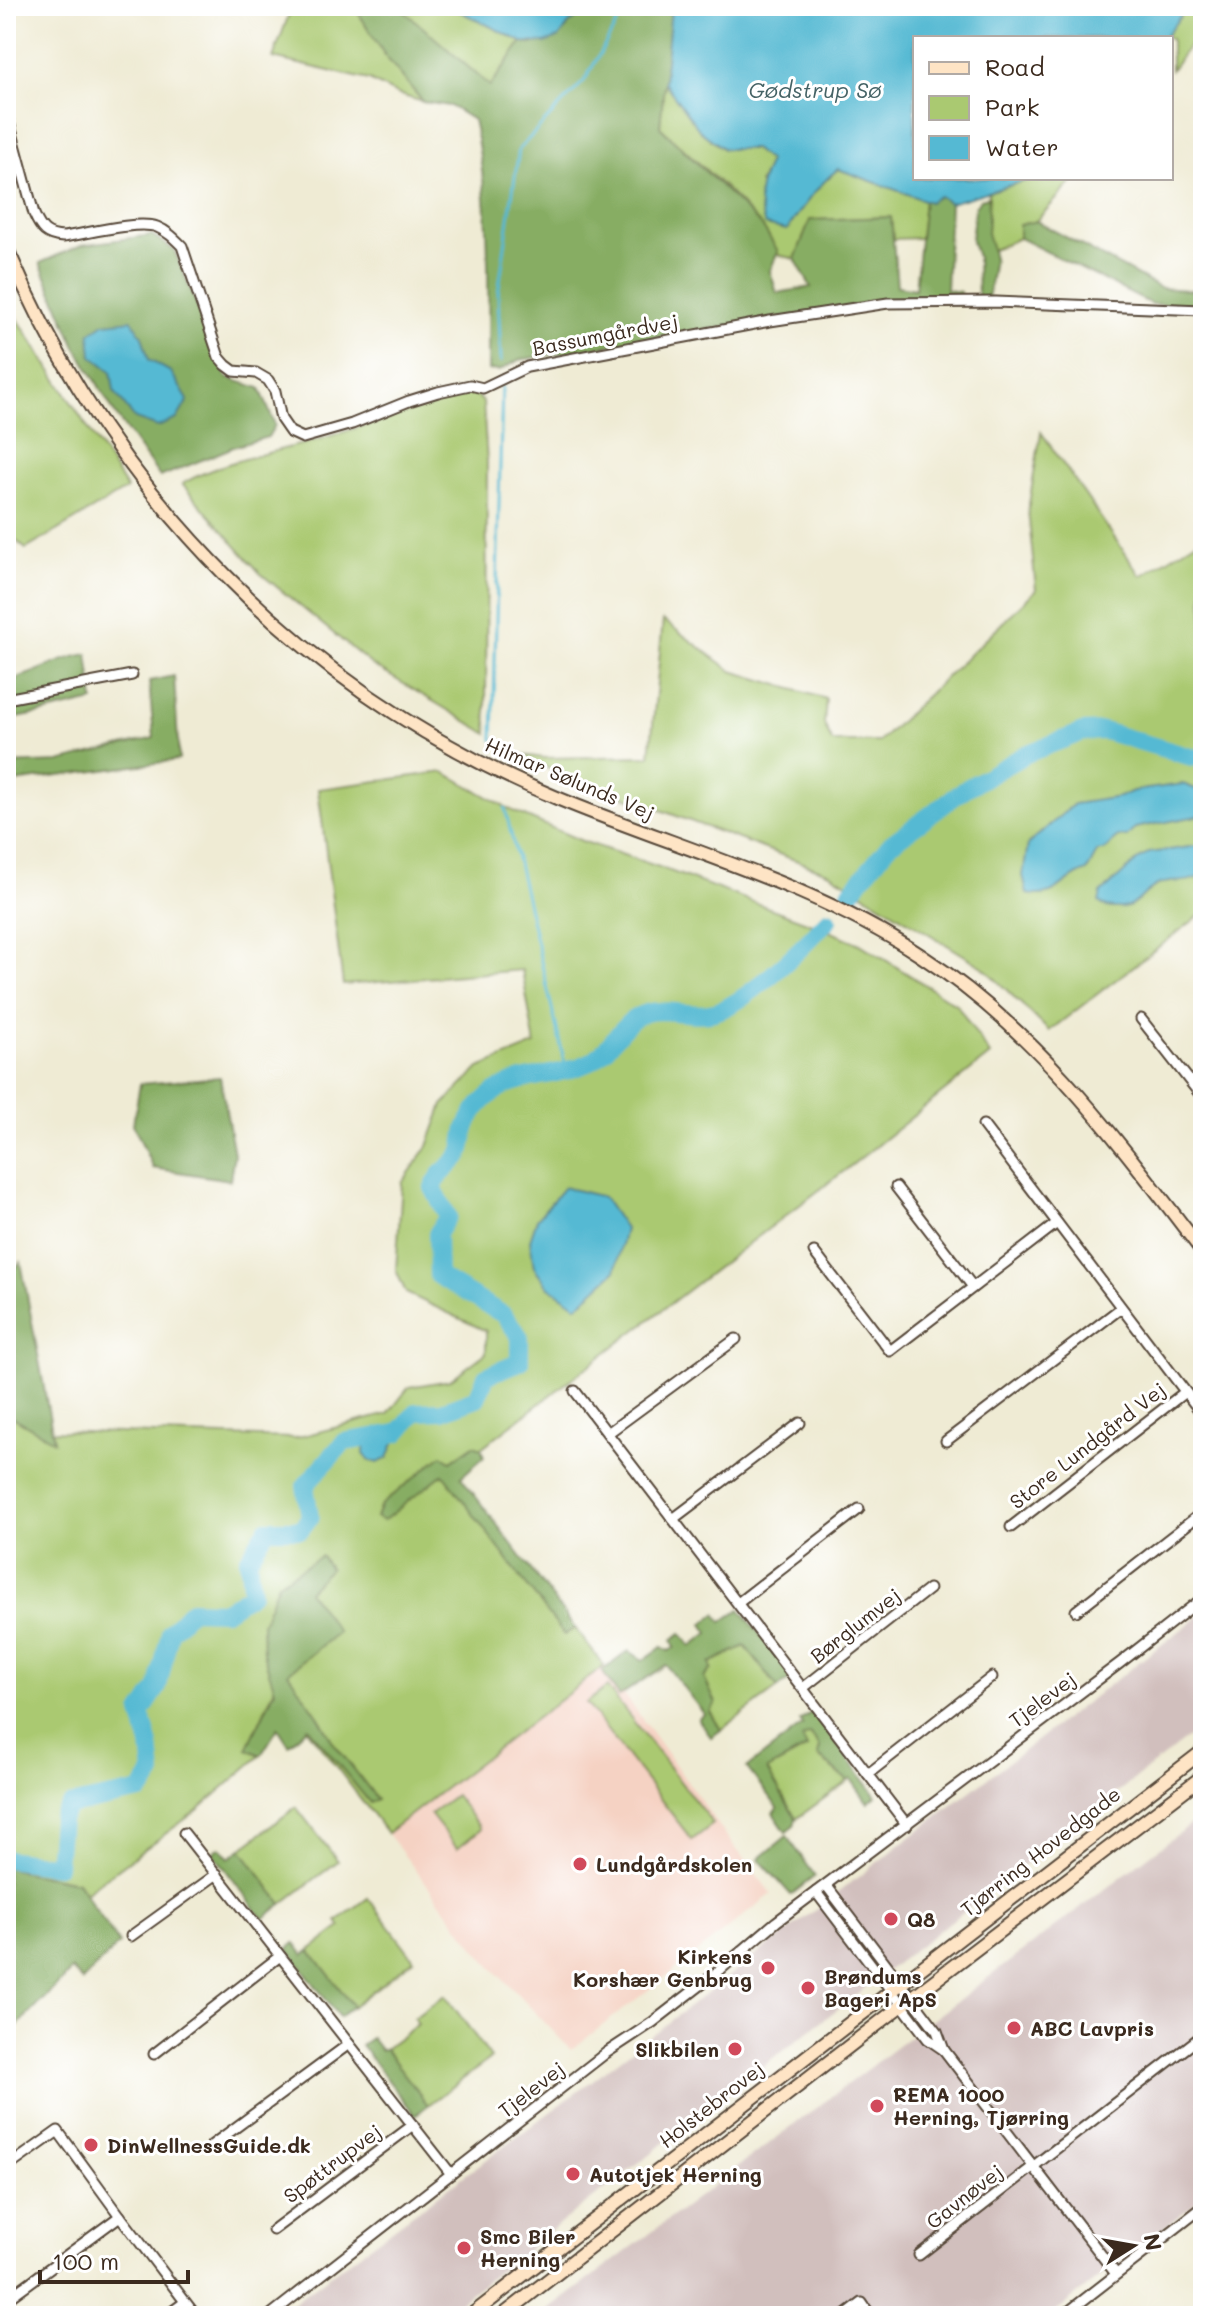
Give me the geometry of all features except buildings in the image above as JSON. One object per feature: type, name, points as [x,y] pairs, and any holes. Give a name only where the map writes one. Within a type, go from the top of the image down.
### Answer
[{"type":"main road","name":"Hilmar Sølunds Vej","points":[[6,246],[54,347],[88,405],[126,460],[196,546],[284,631],[372,698],[419,729],[497,771],[578,807],[806,894],[867,923],[923,957],[994,1010],[1063,1076],[1106,1126],[1203,1252]]},
{"type":"main road","name":"Tjørring Hovedgade","points":[[897,1988],[1203,1751]]},
{"type":"main road","name":"Tjørring Hovedgade","points":[[908,2002],[1203,1776]]},
{"type":"main road","name":"Holstebrovej","points":[[470,2316],[897,1988]]},
{"type":"main road","name":"Holstebrovej","points":[[502,2316],[908,2002]]},
{"type":"street","name":"Bassumgårdvej","points":[[6,111],[34,214],[42,230],[51,236],[63,237],[146,224],[170,235],[182,246],[219,357],[234,371],[256,373],[268,380],[275,391],[281,419],[290,432],[303,438],[352,424],[438,392],[470,385],[483,388],[527,367],[770,321],[888,303],[996,302],[1203,310]]},
{"type":"street","points":[[6,699],[132,675]]},
{"type":"street","points":[[1141,1019],[1203,1098]]},
{"type":"street","name":"Store Lundgård Vej","points":[[983,1125],[1203,1415]]},
{"type":"street","points":[[896,1187],[973,1287]]},
{"type":"street","points":[[814,1252],[890,1351],[1057,1223]]},
{"type":"street","points":[[946,1441],[1121,1308]]},
{"type":"street","points":[[608,1433],[736,1339]]},
{"type":"street","name":"Børglumvej","points":[[575,1391],[907,1825]]},
{"type":"street","name":"Store Lundgård Vej","points":[[1011,1527],[1185,1392]]},
{"type":"street","points":[[673,1519],[800,1423]]},
{"type":"street","points":[[738,1603],[859,1509]]},
{"type":"street","points":[[1076,1611],[1203,1512]]},
{"type":"street","name":"Børglumvej","points":[[803,1688],[929,1589]]},
{"type":"street","name":"Tjelevej","points":[[274,2314],[606,2053],[653,2022],[776,1922],[1203,1598]]},
{"type":"street","points":[[868,1774],[992,1677]]},
{"type":"street","name":"Spøttrupvej","points":[[184,1833],[451,2174]]},
{"type":"street","points":[[131,1936],[217,1874]]},
{"type":"street","points":[[826,1885],[897,1988]]},
{"type":"street","points":[[816,1892],[908,2002],[928,2039],[944,2050],[1116,2274]]},
{"type":"street","points":[[154,2054],[280,1956]]},
{"type":"street","name":"Gavnøvej","points":[[919,2255],[1203,2035]]},
{"type":"street","points":[[212,2145],[349,2044]]},
{"type":"street","name":"Spøttrupvej","points":[[273,2230],[413,2125]]},
{"type":"street","points":[[6,2168],[58,2131],[196,2316]]},
{"type":"street","points":[[1063,2316],[1203,2207]]},
{"type":"street","points":[[6,2300],[120,2216]]},
{"type":"street","points":[[166,2316],[185,2302]]},
{"type":"street","points":[[845,2316],[862,2303],[871,2316]]},
{"type":"shaded area","points":[[1203,1613],[1203,1726],[441,2316],[275,2316],[576,2093]]},
{"type":"shaded area","name":"Lundgårdskolen","points":[[604,1666],[772,1894],[571,2050],[485,1960],[387,1833]]},
{"type":"shaded area","points":[[1203,1815],[1203,2197],[1050,2316],[541,2316]]},
{"type":"green space","points":[[292,6],[354,6],[386,57],[423,102],[397,94],[369,80],[273,58]]},
{"type":"green space","points":[[354,6],[402,6],[490,86],[522,42],[532,44],[566,29],[592,6],[666,6],[671,9],[660,127],[762,226],[778,251],[770,271],[777,293],[811,287],[795,259],[810,220],[891,217],[897,286],[915,289],[924,200],[929,202],[939,196],[950,203],[946,290],[960,292],[961,301],[898,299],[519,360],[499,371],[488,370],[486,213],[473,120],[450,106],[423,102],[386,57]]},
{"type":"green space","points":[[402,6],[449,6],[522,42],[490,87],[403,11]]},
{"type":"green space","points":[[1188,6],[1203,6],[1203,27],[1173,67],[1173,36],[1166,36]]},
{"type":"green space","points":[[664,82],[700,131],[723,149],[753,149],[770,162],[759,183],[787,230],[810,197],[838,169],[924,200],[920,238],[893,239],[891,217],[811,220],[795,259],[778,255],[772,242],[744,208],[660,127]]},
{"type":"green space","points":[[1028,180],[1074,180],[1036,221],[1019,225],[1019,238],[992,250],[987,234],[988,192]]},
{"type":"green space","points":[[989,197],[987,233],[994,258],[988,299],[978,299],[977,257],[971,240],[975,207],[980,199]]},
{"type":"green space","points":[[1036,221],[1160,288],[1203,291],[1203,306],[1151,304],[1019,238],[1019,225]]},
{"type":"green space","points":[[152,235],[174,250],[227,378],[260,388],[275,425],[268,437],[236,446],[160,477],[115,414],[75,345],[40,263],[81,245]]},
{"type":"green space","points":[[12,310],[127,489],[26,549],[6,532],[6,315]]},
{"type":"green space","points":[[474,392],[483,402],[487,462],[488,734],[372,665],[260,573],[182,484],[228,464]]},
{"type":"green space","points":[[1041,432],[1141,576],[1203,537],[1203,913],[1049,1031],[983,967],[830,873],[507,753],[544,758],[650,756],[663,620],[732,671],[826,699],[824,724],[832,742],[879,742],[1036,590],[1028,510]]},
{"type":"green space","points":[[88,654],[94,701],[6,720],[6,681]]},
{"type":"green space","points":[[174,676],[179,760],[6,783],[6,764],[59,762],[154,738],[149,681]]},
{"type":"green space","points":[[444,772],[515,812],[582,841],[860,944],[957,1005],[990,1055],[852,1165],[481,1448],[474,1445],[451,1461],[445,1459],[604,1666],[387,1833],[275,1687],[248,1749],[261,1755],[199,1809],[85,1893],[77,1882],[6,1867],[6,1413],[54,1441],[52,1431],[295,1438],[388,1414],[409,1387],[450,1380],[486,1353],[486,1331],[406,1293],[396,1270],[402,1183],[428,1146],[443,1105],[479,1068],[535,1045],[522,970],[343,985],[318,789]]},
{"type":"green space","points":[[220,1077],[234,1154],[230,1180],[153,1168],[133,1124],[140,1084]]},
{"type":"green space","points":[[21,1262],[54,1441],[6,1413],[6,1276]]},
{"type":"green space","points":[[474,1445],[481,1448],[484,1457],[461,1477],[575,1628],[564,1635],[443,1474],[383,1521],[376,1517],[381,1505],[442,1455],[451,1461]]},
{"type":"green space","points":[[321,1556],[330,1569],[308,1591],[338,1632],[288,1673],[333,1742],[377,1799],[370,1803],[308,1727],[289,1745],[278,1728],[261,1755],[247,1749],[275,1690],[263,1653],[262,1624],[278,1583]]},
{"type":"green space","points":[[740,1609],[793,1677],[778,1688],[745,1646],[710,1663],[712,1669],[704,1678],[716,1703],[710,1712],[721,1730],[711,1737],[698,1719],[704,1714],[666,1665],[619,1696],[602,1671],[629,1651],[643,1660],[662,1647],[669,1651],[675,1647],[672,1640],[681,1633],[691,1646],[709,1633],[703,1624],[716,1614],[722,1622]]},
{"type":"green space","points":[[745,1646],[778,1688],[721,1730],[710,1712],[703,1678],[712,1669],[710,1663]]},
{"type":"green space","points":[[607,1687],[713,1824],[692,1840],[586,1703]]},
{"type":"green space","points":[[813,1711],[876,1796],[868,1803],[851,1779],[848,1781],[818,1755],[820,1747],[810,1734],[802,1738],[807,1748],[767,1770],[796,1819],[794,1826],[786,1832],[773,1813],[778,1808],[747,1768],[803,1725],[800,1721]]},
{"type":"green space","points":[[810,1734],[820,1747],[818,1756],[848,1781],[796,1819],[767,1770],[807,1748],[802,1738]]},
{"type":"green space","points":[[455,1795],[481,1829],[457,1848],[430,1814]]},
{"type":"green space","points":[[296,1807],[338,1861],[282,1904],[241,1849]]},
{"type":"green space","points":[[787,1836],[815,1876],[791,1895],[759,1859]]},
{"type":"green space","points":[[220,1847],[229,1858],[241,1849],[282,1904],[263,1919],[213,1853]]},
{"type":"green space","points":[[6,1867],[77,1882],[119,1944],[82,1981],[72,1970],[6,2037]]},
{"type":"green space","points":[[368,1898],[414,1959],[353,2006],[310,1950],[341,1927],[337,1921]]},
{"type":"green space","points":[[295,1943],[304,1955],[310,1950],[353,2006],[339,2017],[288,1949]]},
{"type":"green space","points":[[445,1995],[491,2058],[428,2105],[385,2049],[418,2024],[414,2018]]},
{"type":"green space","points":[[371,2038],[381,2051],[385,2049],[428,2105],[415,2115],[361,2045]]},
{"type":"water","points":[[449,6],[592,6],[569,24],[559,38],[545,43],[522,42]]},
{"type":"water","name":"Gødstrup Sø","points":[[666,6],[1188,6],[1166,36],[913,36],[913,180],[1028,180],[950,203],[939,196],[929,202],[838,169],[817,190],[787,230],[765,225],[762,215],[759,193],[769,161],[753,149],[724,149],[700,131],[664,82],[671,9]]},
{"type":"water","points":[[132,320],[142,336],[149,360],[171,372],[188,400],[177,419],[158,427],[135,419],[114,391],[111,371],[92,356],[90,333],[104,323]]},
{"type":"water","points":[[1183,784],[1203,792],[1203,815],[1135,828],[1127,837],[1118,838],[1106,849],[1097,852],[1087,871],[1053,892],[1027,894],[1023,875],[1028,844],[1074,804]]},
{"type":"water","points":[[1203,845],[1203,874],[1198,877],[1160,884],[1124,908],[1107,907],[1099,902],[1101,893],[1149,853]]},
{"type":"water","points":[[564,1187],[603,1197],[625,1229],[615,1271],[577,1306],[549,1287],[534,1267],[530,1240],[537,1219]]},
{"type":"water","points":[[398,1433],[388,1458],[378,1463],[364,1454],[365,1438]]},
{"type":"waterway","points":[[501,362],[498,294],[519,149],[585,80],[624,6]]},
{"type":"waterway","points":[[493,740],[502,386]]},
{"type":"waterway","points":[[850,893],[889,845],[965,789],[1026,754],[1083,732],[1104,731],[1203,758]]},
{"type":"waterway","points":[[505,808],[567,1072]]},
{"type":"waterway","points":[[6,1859],[57,1866],[61,1819],[69,1806],[141,1791],[153,1774],[150,1745],[141,1713],[158,1687],[170,1632],[191,1610],[225,1611],[252,1593],[248,1560],[267,1529],[301,1529],[310,1517],[305,1486],[344,1442],[398,1433],[416,1412],[442,1411],[477,1398],[486,1376],[520,1362],[520,1337],[504,1315],[438,1276],[437,1234],[448,1216],[433,1188],[461,1153],[467,1126],[479,1106],[504,1086],[590,1062],[638,1016],[655,1011],[701,1014],[724,1009],[773,974],[828,920]]},
{"type":"place","name":"Lundgårdskolen","points":[[580,1864]]},
{"type":"place","name":"Q8","points":[[891,1919]]},
{"type":"place","name":"Kirkens Korshær Genbrug","points":[[768,1968]]},
{"type":"place","name":"Brøndums Bageri ApS","points":[[808,1988]]},
{"type":"place","name":"ABC Lavpris","points":[[1014,2028]]},
{"type":"place","name":"Slikbilen","points":[[735,2049]]},
{"type":"place","name":"REMA 1000 Herning, Tjørring","points":[[877,2106]]},
{"type":"place","name":"DinWellnessGuide.dk","points":[[91,2145]]},
{"type":"place","name":"Autotjek Herning","points":[[573,2174]]},
{"type":"place","name":"Smc Biler Herning","points":[[464,2248]]}]
